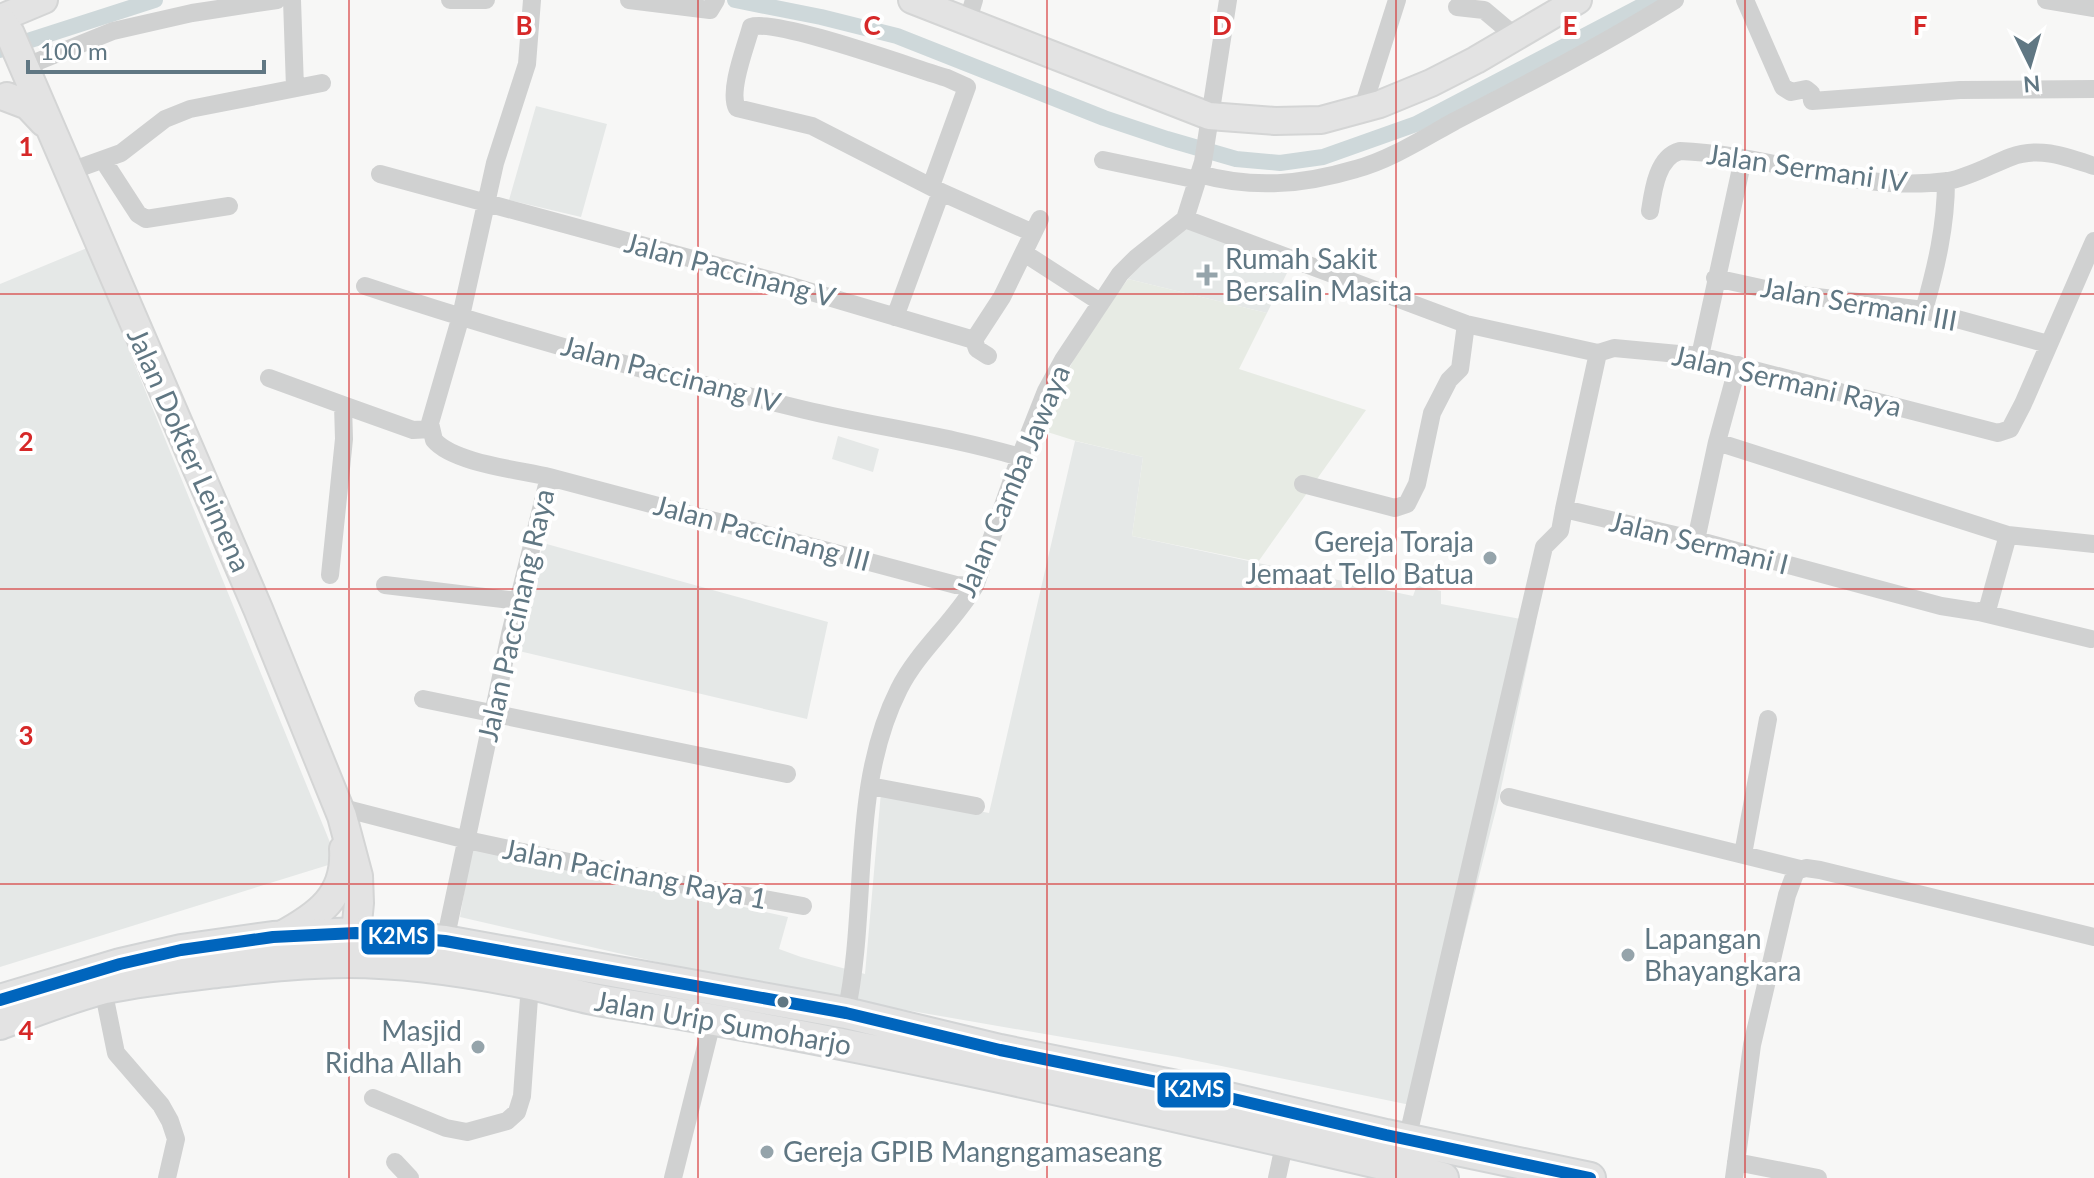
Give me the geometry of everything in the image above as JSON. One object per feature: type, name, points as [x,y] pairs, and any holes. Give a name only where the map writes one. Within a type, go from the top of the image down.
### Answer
[{"type":"highway","name":"Jalan Urip Sumoharjo","points":[[0,1000],[150,957],[276,946],[354,948],[442,955],[846,1013],[997,1064]]},
{"type":"highway","name":"Jalan Urip Sumoharjo","points":[[0,1024],[103,989],[167,978],[276,946]]},
{"type":"highway","name":"Jalan Urip Sumoharjo","points":[[442,955],[530,984],[594,999],[997,1064],[1110,1086],[1288,1127],[1443,1178]]},
{"type":"highway","name":"Jalan Urip Sumoharjo","points":[[1288,1127],[1407,1140],[1526,1172],[1590,1178]]},
{"type":"main road","points":[[4,24],[44,0]]},
{"type":"main road","points":[[912,0],[971,10],[1208,120],[1301,121],[1321,120],[1362,110],[1431,83],[1578,0]]},
{"type":"main road","name":"Jalan Dokter Leimena","points":[[4,24],[17,82],[50,129],[258,609],[340,811],[358,876],[359,903],[354,948]]},
{"type":"main road","name":"Jalan Dokter Leimena","points":[[276,946],[309,921],[336,892],[343,876],[340,811]]},
{"type":"street","points":[[17,82],[113,31],[192,13],[277,0]]},
{"type":"street","points":[[292,0],[295,88]]},
{"type":"street","points":[[450,0],[486,0]]},
{"type":"street","points":[[269,378],[413,430],[431,429],[431,417],[461,316],[495,163],[527,64],[532,0]]},
{"type":"street","points":[[629,0],[710,10],[716,0]]},
{"type":"street","points":[[1185,219],[1200,172],[1228,0]]},
{"type":"street","points":[[1362,110],[1397,0]]},
{"type":"street","points":[[1103,160],[1200,172],[1231,183],[1265,185],[1359,169],[1508,94],[1675,0]]},
{"type":"street","points":[[1745,0],[1783,87],[1786,91],[1806,89],[1811,93],[1812,101],[1960,90],[2094,89]]},
{"type":"street","points":[[2046,0],[2087,4]]},
{"type":"street","points":[[1457,7],[1484,10],[1516,37]]},
{"type":"street","points":[[895,317],[936,189],[967,87],[805,33],[769,25],[751,27],[735,88],[734,104],[737,108],[812,126],[936,189],[1037,226],[1002,297],[974,340],[977,349],[988,356]]},
{"type":"street","points":[[68,172],[103,160],[136,143],[165,119],[190,109],[322,83]]},
{"type":"street","name":"Jalan Sermani IV","points":[[1650,211],[1658,177],[1669,155],[1687,151],[1900,184],[1946,181],[2031,152],[2055,154],[2094,166]]},
{"type":"street","points":[[1700,356],[1743,159]]},
{"type":"street","points":[[103,160],[138,214],[146,219],[229,206]]},
{"type":"street","name":"Jalan Paccinang V","points":[[380,174],[781,283],[974,340]]},
{"type":"street","points":[[1924,310],[1943,228],[1946,181]]},
{"type":"street","name":"Jalan Camba Jawaya","points":[[846,1013],[854,978],[870,786],[884,727],[899,690],[915,663],[964,605],[975,586],[1020,457],[1046,391],[1063,360],[1120,274],[1185,219]]},
{"type":"street","name":"Jalan Sermani Raya","points":[[1185,219],[1466,324],[1598,353],[1614,348],[1700,356],[1998,433],[2007,431],[2013,424],[2094,241]]},
{"type":"street","points":[[1024,253],[1100,302]]},
{"type":"street","name":"Jalan Sermani III","points":[[1715,278],[1784,293],[1924,310],[2048,344]]},
{"type":"street","name":"Jalan Paccinang IV","points":[[365,286],[616,361],[805,410],[970,442],[1020,457]]},
{"type":"street","points":[[1303,484],[1395,508],[1407,504],[1417,484],[1432,413],[1449,380],[1460,369],[1466,324]]},
{"type":"street","points":[[1407,1140],[1544,547],[1560,531],[1598,353]]},
{"type":"street","points":[[1696,540],[1717,442],[1738,365]]},
{"type":"street","points":[[330,575],[344,439],[343,405]]},
{"type":"street","name":"Jalan Paccinang Raya","points":[[431,429],[437,444],[448,450],[478,461],[549,477],[518,601],[442,955]]},
{"type":"street","points":[[1717,442],[2008,535],[2094,544]]},
{"type":"street","name":"Jalan Paccinang III","points":[[549,477],[956,585],[975,586]]},
{"type":"street","name":"Jalan Sermani I","points":[[1564,509],[1696,540],[1941,606],[1984,610],[2091,639]]},
{"type":"street","points":[[1984,610],[2008,535]]},
{"type":"street","points":[[385,585],[518,601]]},
{"type":"street","points":[[423,699],[787,774]]},
{"type":"street","points":[[1743,854],[1768,719]]},
{"type":"street","points":[[870,786],[976,806]]},
{"type":"street","points":[[1509,797],[2094,937]]},
{"type":"street","name":"Jalan Pacinang Raya 1","points":[[340,811],[634,876],[803,906]]},
{"type":"street","points":[[1800,869],[1793,876],[1787,895],[1752,1045],[1735,1170],[1818,1178]]},
{"type":"street","points":[[373,1098],[459,1132],[507,1121],[517,1112],[522,1096],[530,984]]},
{"type":"street","points":[[103,989],[116,1053],[161,1105],[170,1121],[176,1139],[167,1178]]},
{"type":"street","points":[[673,1178],[713,1018]]},
{"type":"street","points":[[1277,1178],[1288,1127]]},
{"type":"street","points":[[395,1162],[410,1178]]},
{"type":"shaded area","points":[[536,106],[607,124],[581,217],[509,200]]},
{"type":"shaded area","name":"Rumah Sakit Bersalin Masita","points":[[1194,222],[1292,263],[1267,313],[1128,279],[1152,253]]},
{"type":"shaded area","points":[[87,248],[338,862],[0,967],[0,284]]},
{"type":"shaded area","points":[[1128,279],[1267,313],[1239,369],[1366,410],[1258,562],[1132,536],[1143,457],[1041,430],[1083,339]]},
{"type":"shaded area","points":[[838,436],[879,449],[873,472],[832,459]]},
{"type":"shaded area","points":[[1075,441],[1143,457],[1132,536],[1413,596],[1417,585],[1441,591],[1441,604],[1536,622],[1499,798],[1420,1107],[1178,1057],[749,983],[460,917],[472,846],[788,917],[779,949],[865,974],[881,792],[989,813]]},
{"type":"shaded area","points":[[543,543],[828,622],[807,719],[519,651]]},
{"type":"waterway","points":[[0,50],[155,0]]},
{"type":"waterway","points":[[735,0],[897,36],[1104,118],[1167,139],[1236,159],[1280,163],[1323,157],[1416,124],[1653,0]]},
{"type":"transit line","name":"K2MS","points":[[0,1000],[120,964],[181,950],[273,937],[356,933],[445,941],[846,1013],[1000,1050],[1590,1178]]},
{"type":"place","name":"Rumah Sakit Bersalin Masita","points":[[1207,275]]},
{"type":"place","name":"Gereja Toraja Jemaat Tello Batua","points":[[1490,558]]},
{"type":"place","name":"Lapangan Bhayangkara","points":[[1628,955]]},
{"type":"place","name":"Masjid Ridha Allah","points":[[478,1047]]},
{"type":"place","name":"Gereja GPIB Mangngamaseang","points":[[767,1152]]}]
